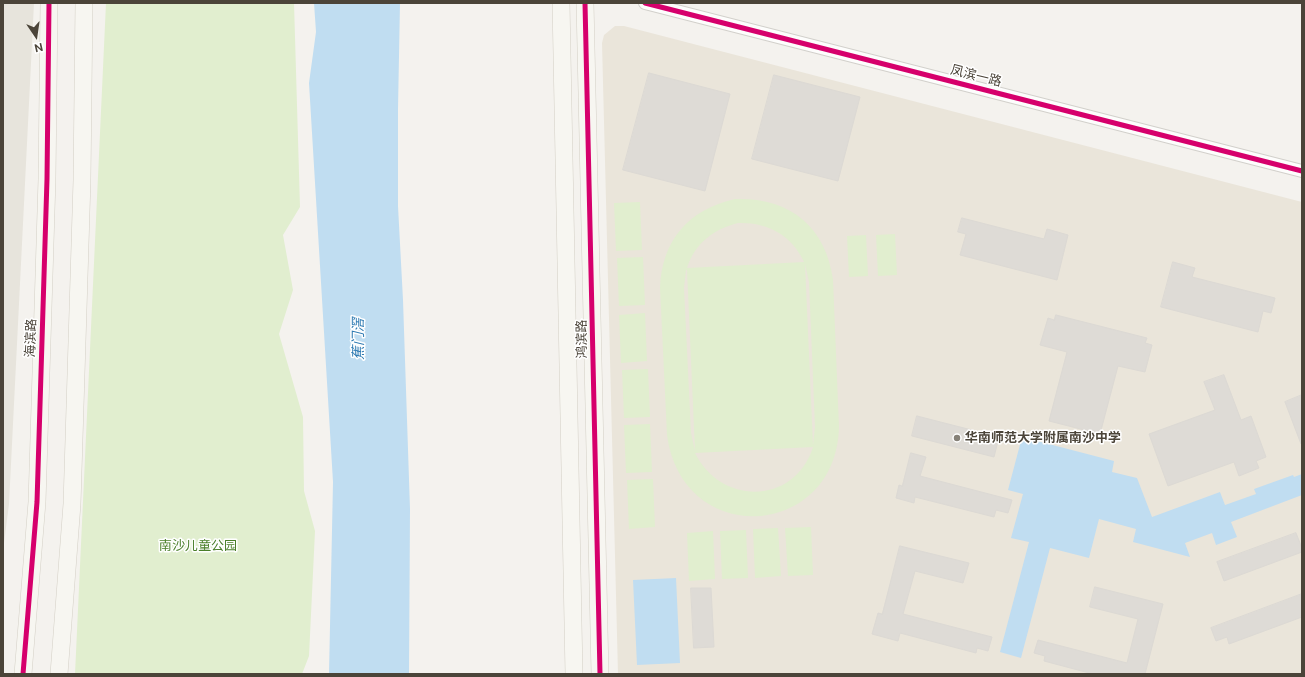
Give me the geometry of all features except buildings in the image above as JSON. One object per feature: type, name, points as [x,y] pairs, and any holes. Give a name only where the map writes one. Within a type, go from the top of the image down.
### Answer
[{"type":"street","name":"海滨路","points":[[24,674],[37,494],[47,179],[49,3]]},
{"type":"street","points":[[59,674],[72,504],[82,180],[84,3]]},
{"type":"street","name":"鸿滨路","points":[[561,3],[574,674]]},
{"type":"street","name":"鸿滨路","points":[[585,3],[600,674]]},
{"type":"street","name":"凤滨一路","points":[[645,3],[1302,171]]},
{"type":"shaded area","points":[[3,3],[34,3],[9,504],[3,551]]},
{"type":"shaded area","name":"华南师范大学附属南沙中学","points":[[615,26],[624,26],[1302,202],[1302,674],[618,674],[602,43],[604,35]]},
{"type":"green space","name":"南沙儿童公园","points":[[106,3],[294,3],[300,207],[283,235],[293,290],[279,334],[303,417],[304,491],[315,531],[309,656],[302,674],[75,674]]},
{"type":"green space","points":[[735,199],[772,203],[802,218],[813,230],[822,244],[829,261],[833,280],[839,427],[831,464],[813,492],[787,509],[758,516],[727,512],[700,498],[679,472],[667,435],[660,288],[662,271],[666,255],[672,242],[681,230],[691,219],[718,204]],"holes":[[[738,223],[749,223],[777,232],[793,244],[804,262],[687,268],[700,244],[713,233]],[[805,264],[809,282],[815,427],[813,445]],[[687,270],[695,451],[691,433],[684,288]],[[813,447],[804,466],[791,480],[775,488],[757,492],[739,490],[722,483],[707,470],[695,453]]]},
{"type":"green space","points":[[640,202],[642,250],[616,251],[614,203]]},
{"type":"green space","points":[[895,234],[897,275],[878,276],[876,235]]},
{"type":"green space","points":[[866,235],[868,276],[849,277],[847,236]]},
{"type":"green space","points":[[643,257],[645,305],[619,306],[617,258]]},
{"type":"green space","points":[[645,313],[647,361],[621,363],[619,315]]},
{"type":"green space","points":[[648,369],[650,417],[624,418],[622,370]]},
{"type":"green space","points":[[650,424],[652,472],[626,473],[624,425]]},
{"type":"green space","points":[[653,479],[655,527],[629,529],[627,480]]},
{"type":"green space","points":[[811,527],[813,575],[788,576],[785,528]]},
{"type":"green space","points":[[778,528],[781,576],[755,578],[753,529]]},
{"type":"green space","points":[[746,530],[748,578],[722,579],[720,531]]},
{"type":"green space","points":[[713,531],[715,579],[689,581],[687,533]]},
{"type":"water","name":"蕉门滘","points":[[314,3],[400,3],[398,206],[403,300],[410,509],[409,674],[329,674],[333,482],[309,83],[316,32]]},
{"type":"water","points":[[1022,437],[1114,461],[1112,472],[1137,478],[1152,517],[1220,492],[1225,505],[1256,494],[1254,489],[1293,475],[1294,477],[1302,474],[1302,495],[1231,522],[1237,537],[1216,545],[1212,533],[1185,543],[1190,557],[1133,542],[1136,529],[1099,519],[1089,558],[1050,548],[1021,658],[1000,652],[1029,542],[1011,538],[1023,494],[1008,490]]},
{"type":"water","points":[[676,578],[680,663],[637,665],[633,580]]},
{"type":"cycle path","points":[[23,674],[37,502],[47,179],[49,3]]},
{"type":"cycle path","points":[[585,3],[600,674]]},
{"type":"cycle path","points":[[645,3],[1302,171]]},
{"type":"place","name":"华南师范大学附属南沙中学","points":[[957,438]]}]
